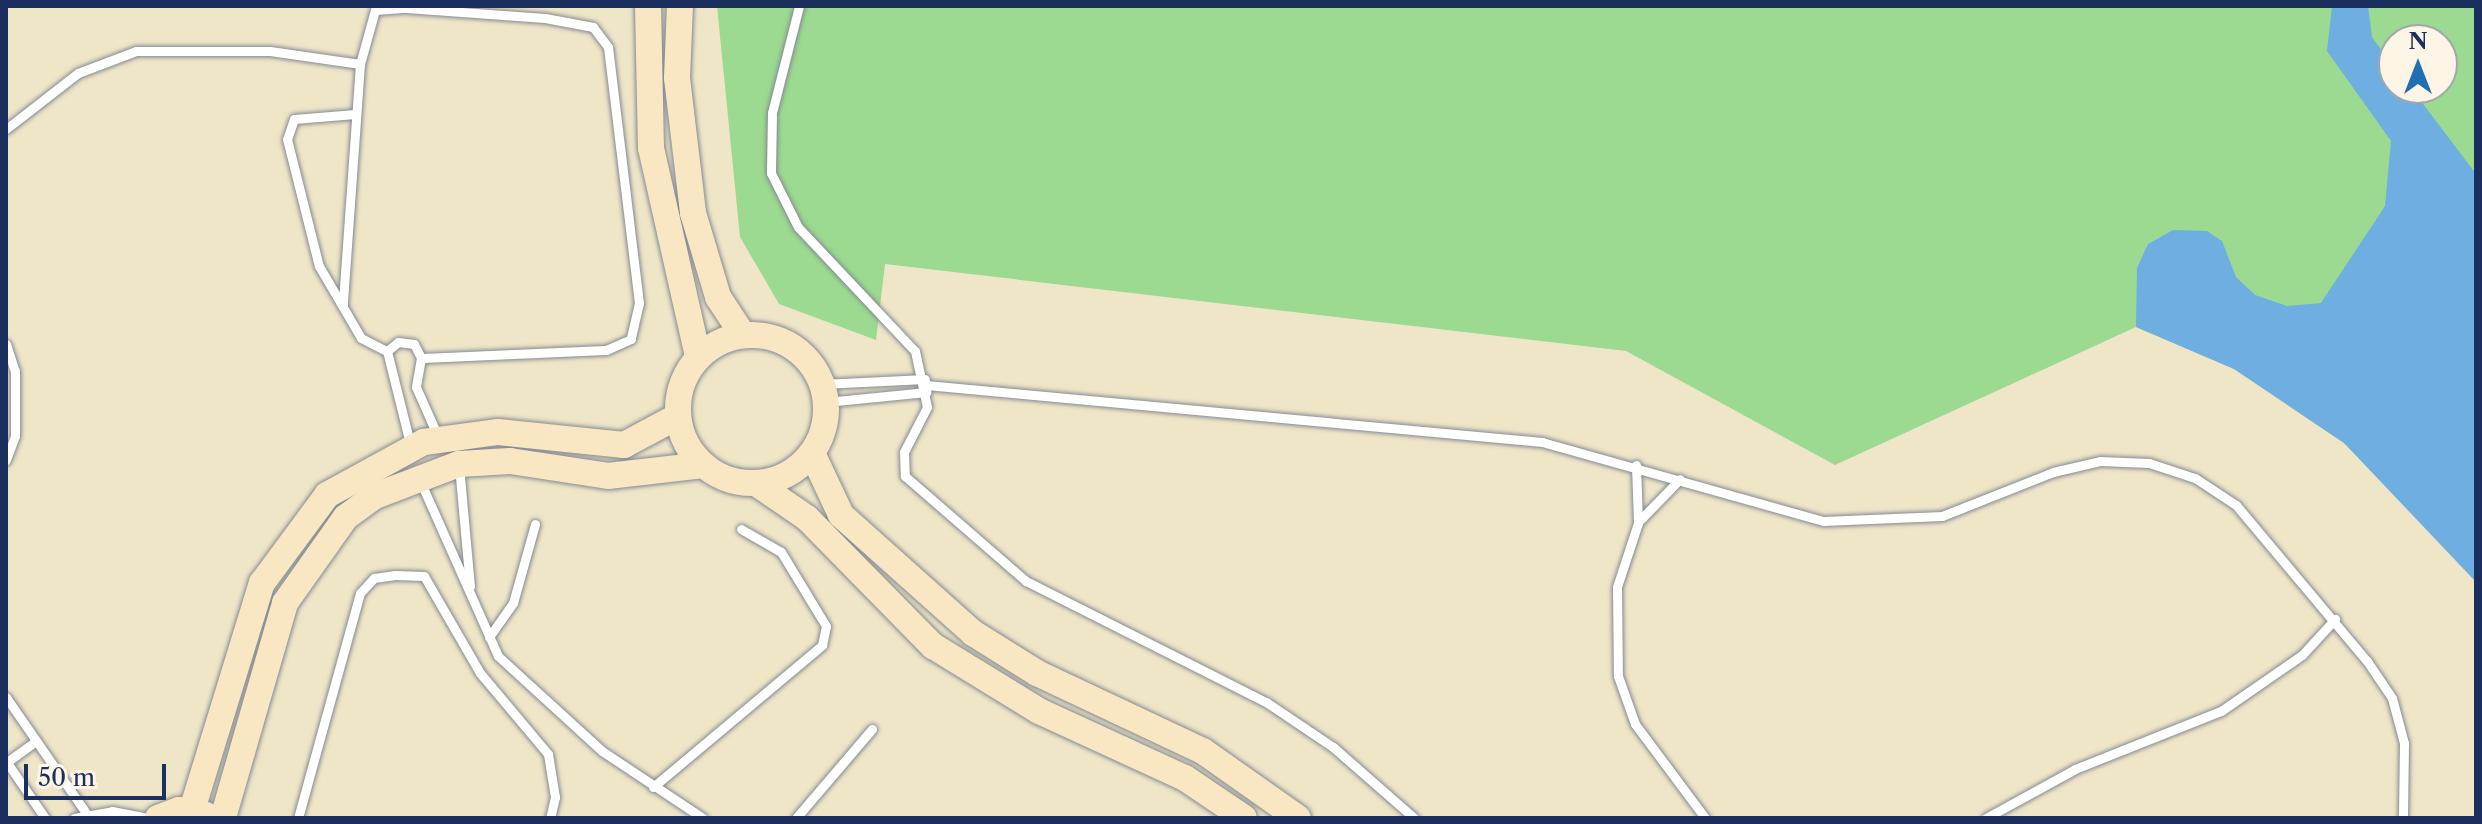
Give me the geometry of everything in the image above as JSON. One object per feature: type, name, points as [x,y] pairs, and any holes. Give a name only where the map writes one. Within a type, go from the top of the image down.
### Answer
[{"type":"street","points":[[648,6],[651,148],[698,357]]},
{"type":"street","points":[[680,6],[678,105],[693,213],[718,297],[743,335]]},
{"type":"street","points":[[703,465],[678,416],[686,375],[698,357],[743,335],[783,341],[824,393],[812,453],[841,515],[973,633],[1037,673],[1203,751],[1298,818]]},
{"type":"street","points":[[158,818],[203,814],[249,618],[279,551],[327,495],[425,442],[498,432],[614,446],[643,440],[678,416]]},
{"type":"street","points":[[425,442],[437,470]]},
{"type":"street","points":[[756,483],[787,473],[812,453]]},
{"type":"street","points":[[223,818],[274,636],[301,571],[346,517],[437,470],[510,461],[608,476],[703,465],[756,483],[792,504],[933,646],[1039,711],[1185,778],[1244,818]]},
{"type":"lane","points":[[799,6],[772,113],[771,173],[798,227],[907,338],[926,385],[924,421],[902,468],[962,532],[1081,612],[1266,702],[1333,747],[1414,818]]},
{"type":"lane","points":[[343,304],[360,64],[376,8],[545,18],[593,27],[608,47],[639,303],[631,339],[606,350],[421,358]]},
{"type":"lane","points":[[6,129],[78,73],[136,51],[270,51],[360,64]]},
{"type":"lane","points":[[355,114],[294,119],[287,128],[319,266],[361,338],[387,351],[425,442]]},
{"type":"lane","points":[[387,351],[398,342],[414,344],[421,358],[416,387],[425,442]]},
{"type":"lane","points":[[6,344],[15,371],[15,436],[6,460]]},
{"type":"lane","points":[[824,393],[926,385]]},
{"type":"lane","points":[[824,393],[926,385],[1542,442],[1636,465],[1765,509],[1883,524],[1942,516],[2100,461],[2149,463],[2195,478],[2236,505],[2335,619],[2392,698],[2407,775],[2403,818]]},
{"type":"lane","points":[[1636,465],[1638,523],[1617,587],[1618,676],[1635,724],[1705,818]]},
{"type":"lane","points":[[437,470],[470,586],[498,656],[572,726],[653,787],[703,818]]},
{"type":"lane","points":[[437,470],[470,586]]},
{"type":"lane","points":[[1638,523],[1680,479]]},
{"type":"lane","points":[[489,637],[513,603],[535,524]]},
{"type":"lane","points":[[653,787],[822,645],[826,626],[781,552],[741,529]]},
{"type":"lane","points":[[298,818],[360,593],[374,578],[395,575],[424,576],[480,673],[548,754],[555,797],[550,818]]},
{"type":"lane","points":[[1986,818],[2075,769],[2221,711],[2292,663],[2335,619]]},
{"type":"lane","points":[[6,697],[86,813]]},
{"type":"lane","points":[[796,818],[872,729]]},
{"type":"lane","points":[[36,741],[6,761],[45,818]]},
{"type":"lane","points":[[74,818],[86,813],[149,818]]},
{"type":"green space","points":[[717,6],[2476,6],[2476,500],[2408,504],[2344,443],[2234,369],[2136,327],[1835,465],[1626,351],[885,264],[876,340],[779,304],[740,237]]},
{"type":"water","points":[[2332,6],[2368,6],[2372,37],[2378,45],[2378,104],[2423,104],[2476,174],[2476,582],[2344,443],[2234,369],[2136,327],[2137,268],[2148,244],[2173,230],[2207,231],[2222,241],[2236,277],[2255,295],[2287,306],[2321,303],[2385,206],[2391,141],[2327,51]]}]
